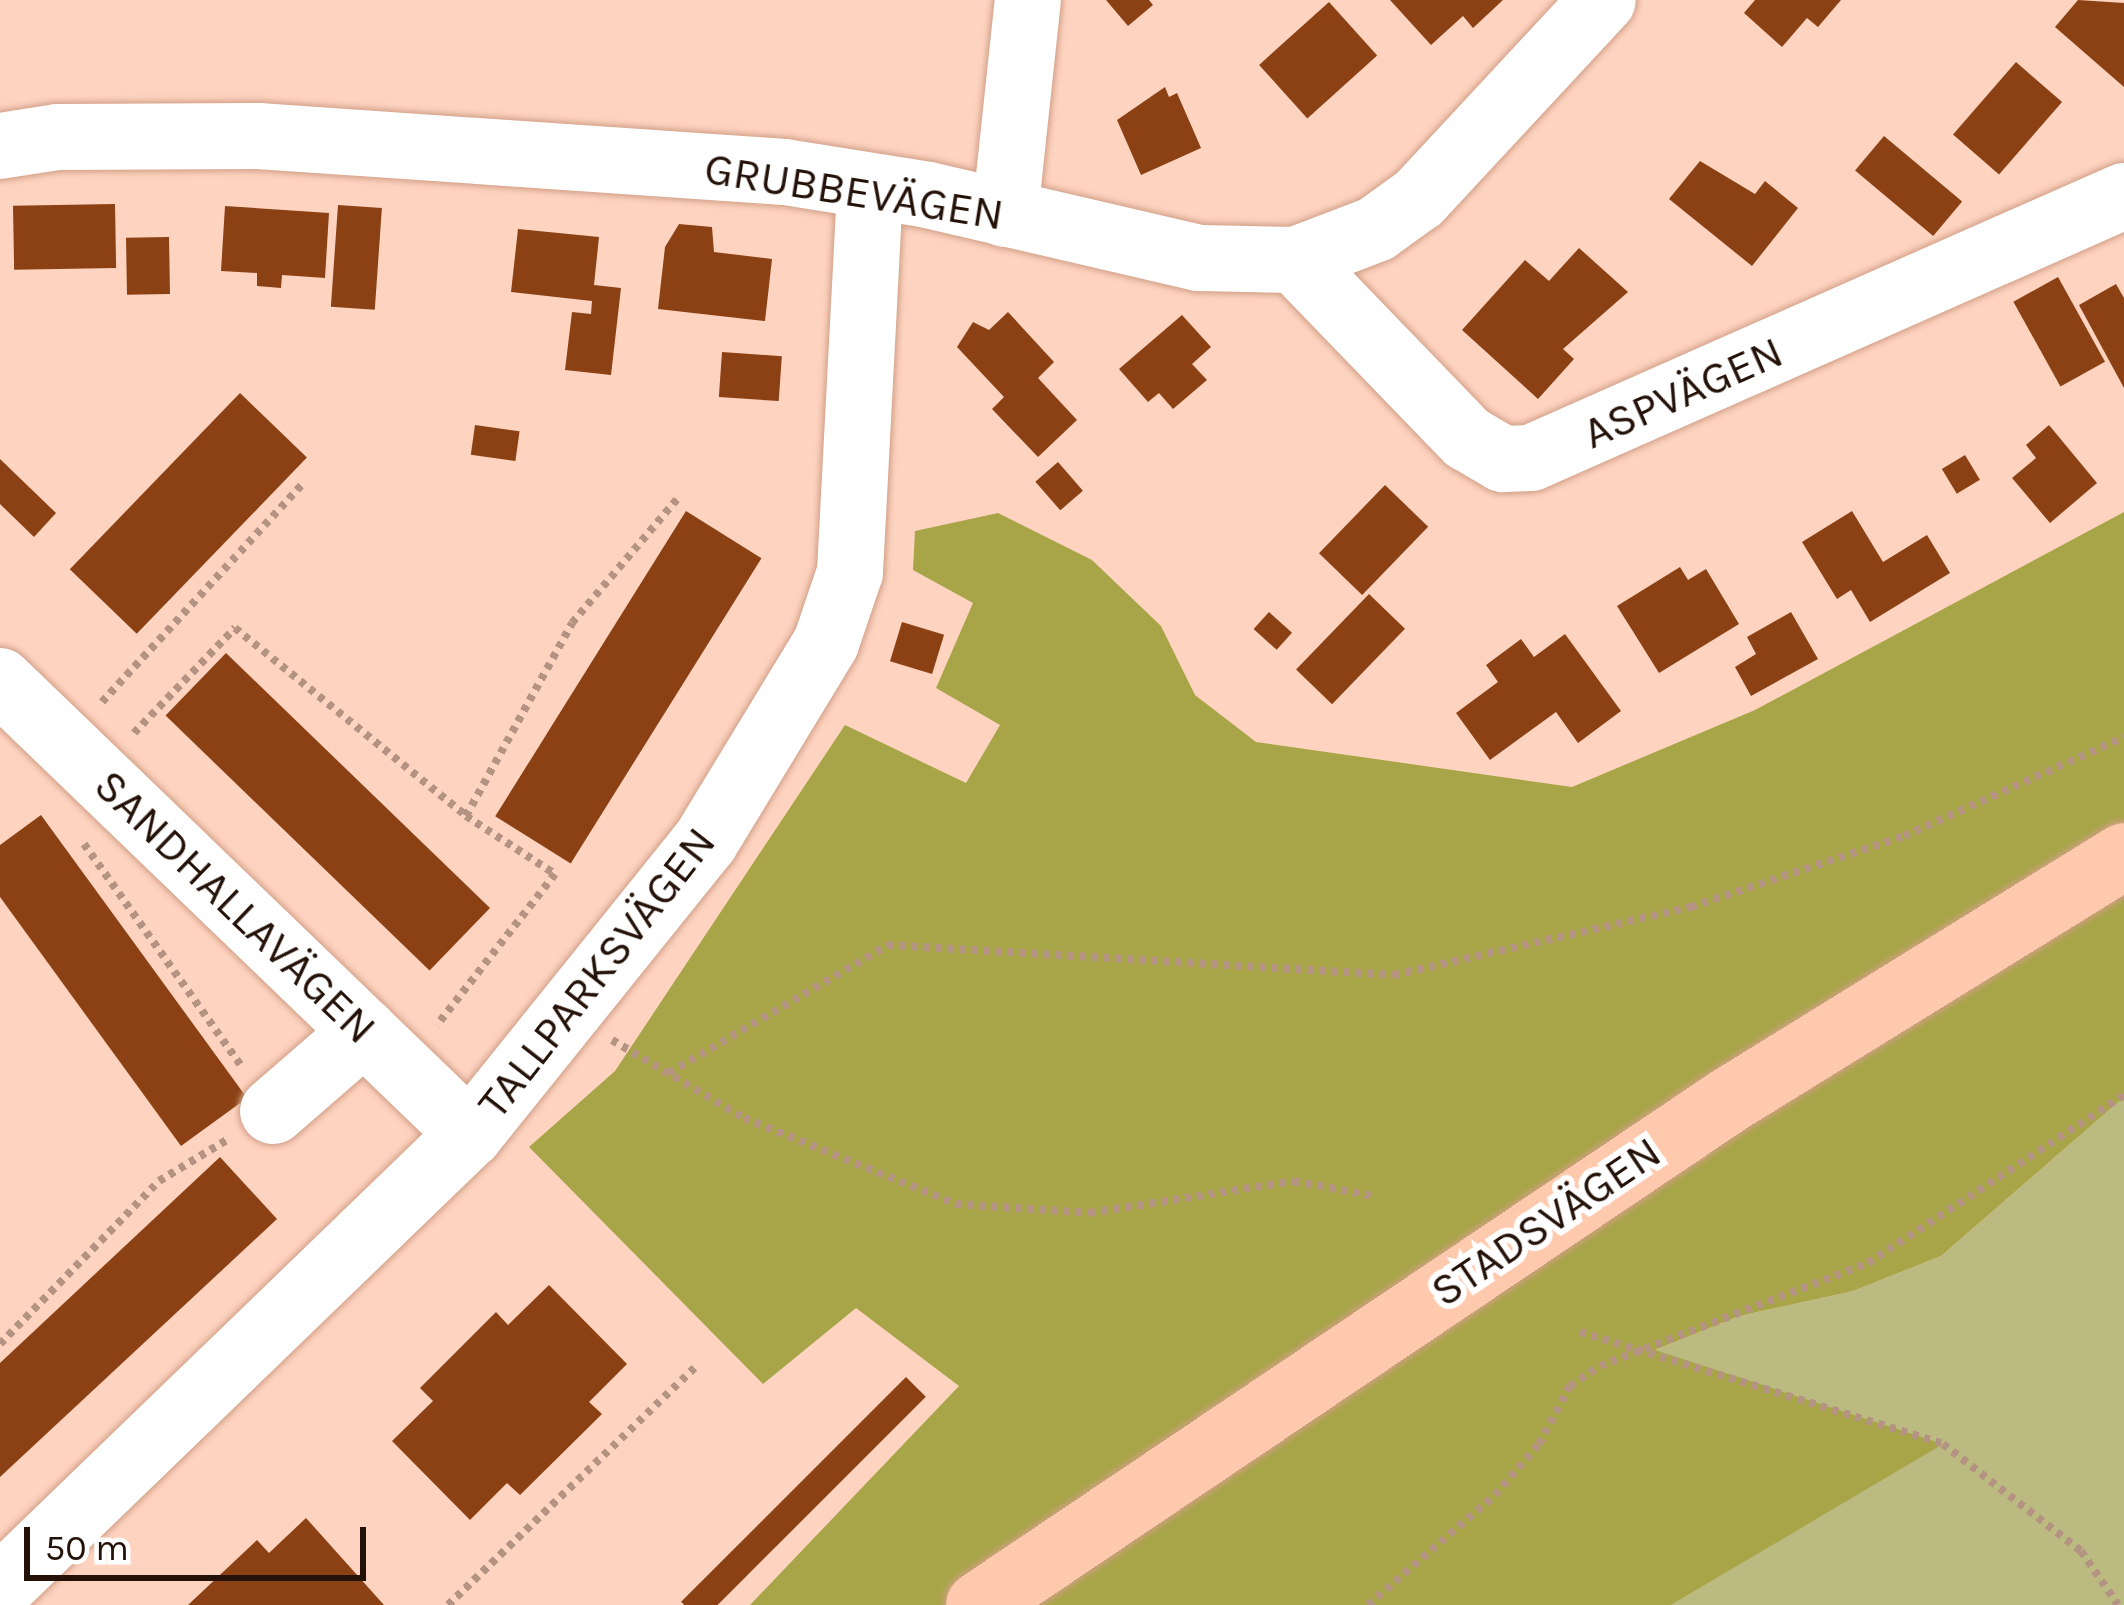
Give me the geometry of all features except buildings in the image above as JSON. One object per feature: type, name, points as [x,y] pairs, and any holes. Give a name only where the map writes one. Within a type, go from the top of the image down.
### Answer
[{"type":"main road","name":"STADSVÄGEN","points":[[979,1605],[1711,1112],[2124,856]]},
{"type":"street","points":[[1005,214],[1028,0]]},
{"type":"street","name":"GRUBBEVÄGEN","points":[[0,146],[58,137],[258,136],[785,172],[1005,214],[1199,258],[1294,260],[1376,229],[1419,198],[1603,0]]},
{"type":"street","name":"TALLPARKSVÄGEN","points":[[0,1588],[470,1134],[573,1013],[705,842],[840,609],[850,572],[870,190]]},
{"type":"street","name":"ASPVÄGEN","points":[[1294,260],[1467,438],[1503,459],[1531,458],[2124,196]]},
{"type":"street","name":"SANDHALLAVÄGEN","points":[[0,680],[78,782],[383,1050],[470,1134]]},
{"type":"street","points":[[273,1111],[383,1050]]},
{"type":"path","points":[[78,782],[304,482]]},
{"type":"path","points":[[466,816],[572,623],[679,497]]},
{"type":"path","points":[[78,782],[235,628],[466,816],[555,874],[383,1050]]},
{"type":"path","points":[[669,1073],[888,945],[1394,975],[1712,900],[1904,836],[2124,737]]},
{"type":"path","points":[[0,1344],[159,1181],[273,1111],[78,782]]},
{"type":"path","points":[[573,1013],[745,1118],[956,1204],[1090,1214],[1294,1180],[1372,1196]]},
{"type":"path","points":[[1368,1605],[1495,1496],[1539,1444],[1570,1386],[1600,1366],[1653,1351],[1868,1263],[2124,1096]]},
{"type":"path","points":[[1580,1332],[1942,1444],[2081,1551],[2118,1605]]},
{"type":"path","points":[[448,1605],[698,1364]]},
{"type":"shaded area","points":[[2124,512],[2124,1097],[1941,1256],[1853,1291],[1739,1316],[1655,1350],[1943,1444],[1671,1605],[750,1605],[959,1386],[856,1308],[763,1384],[529,1147],[615,1071],[845,725],[966,783],[1000,725],[936,688],[973,603],[913,570],[915,531],[998,513],[1092,560],[1161,626],[1195,695],[1256,742],[1572,787],[1755,710]]},
{"type":"shaded area","points":[[2124,1097],[2124,1605],[1671,1605],[1941,1444],[1653,1351],[1739,1316],[1853,1291],[1941,1256]]}]
